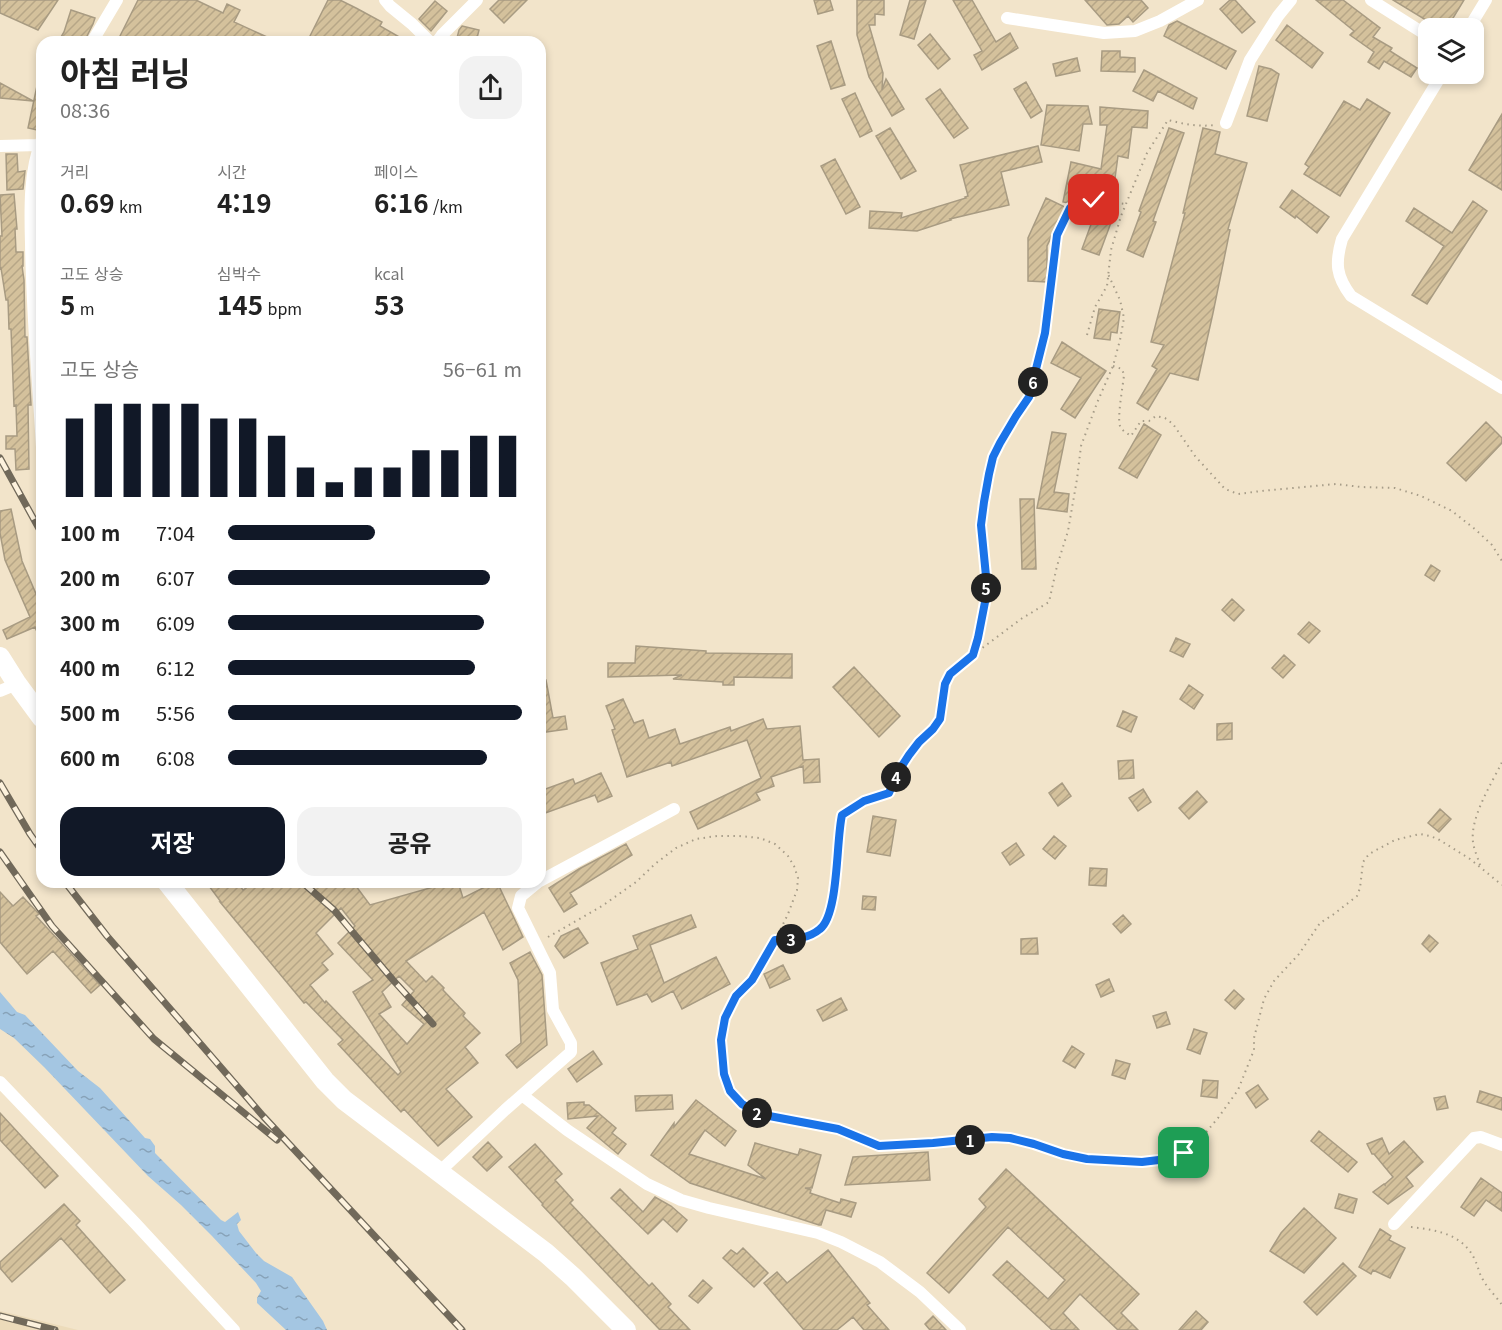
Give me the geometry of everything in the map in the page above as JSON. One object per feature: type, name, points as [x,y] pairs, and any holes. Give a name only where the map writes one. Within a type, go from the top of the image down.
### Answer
[{"type":"main road","points":[[0,657],[8,688],[36,713]]},
{"type":"main road","points":[[172,888],[325,1082],[344,1100],[438,1173],[546,1253],[626,1330]]},
{"type":"street","points":[[96,36],[117,0]]},
{"type":"street","points":[[385,0],[424,36]]},
{"type":"street","points":[[441,36],[477,0]]},
{"type":"street","points":[[1007,18],[1104,33],[1135,31],[1160,21],[1198,0]]},
{"type":"street","points":[[1226,123],[1250,60],[1291,0]]},
{"type":"street","points":[[1371,0],[1418,30]]},
{"type":"street","points":[[1475,18],[1486,0]]},
{"type":"street","points":[[1436,84],[1342,239],[1337,266],[1345,288],[1351,296],[1502,388]]},
{"type":"street","points":[[0,146],[36,142]]},
{"type":"street","points":[[36,167],[30,198],[31,272],[36,352]]},
{"type":"street","points":[[546,878],[674,809]]},
{"type":"street","points":[[438,1173],[571,1052],[571,1043],[553,1010],[550,973],[518,908],[521,896],[531,888]]},
{"type":"street","points":[[0,1082],[234,1330]]},
{"type":"street","points":[[522,1095],[567,1130],[647,1184],[681,1200],[818,1233],[880,1262],[920,1292],[960,1330]]},
{"type":"street","points":[[1394,1224],[1474,1138],[1481,1137],[1502,1145]]},
{"type":"path","points":[[1088,335],[1095,307],[1107,286],[1111,250],[1121,216],[1148,153],[1167,120],[1203,126],[1226,123]]},
{"type":"path","points":[[973,655],[986,597],[981,525],[987,484],[993,457],[1029,397],[1045,333],[1057,235],[1070,208],[1086,209],[1094,200],[1126,204]]},
{"type":"path","points":[[775,940],[799,939],[822,928],[828,917],[836,881],[839,826],[842,815],[864,801],[889,793],[898,772],[909,755],[940,719],[945,684],[950,674],[1021,619],[1049,602],[1068,531],[1081,446],[1113,366],[1124,318],[1120,300],[1108,273]]},
{"type":"path","points":[[1113,366],[1122,369],[1124,375],[1119,418],[1124,431],[1131,436],[1141,421],[1149,421],[1156,416],[1164,418],[1173,424],[1195,456],[1225,489],[1238,494],[1336,484],[1395,488],[1421,496],[1452,511],[1492,545],[1502,561]]},
{"type":"path","points":[[1481,868],[1473,845],[1472,833],[1475,818],[1502,762]]},
{"type":"path","points":[[536,944],[602,906],[636,882],[676,848],[696,839],[739,836],[760,838],[775,844],[788,856],[798,878],[797,890],[775,940],[752,980],[736,996],[725,1018],[721,1040],[724,1074],[730,1091],[742,1104],[759,1114],[838,1129],[879,1146],[992,1137],[1010,1138],[1087,1159],[1142,1162],[1167,1159],[1184,1153],[1197,1143],[1218,1118],[1238,1090],[1243,1078],[1254,1050],[1254,1038],[1264,999],[1274,981],[1299,954],[1320,923],[1357,896],[1363,862],[1369,854],[1395,840],[1420,834],[1430,836],[1470,859],[1502,885]]},
{"type":"path","points":[[1394,1224],[1438,1230],[1459,1241],[1469,1249],[1482,1279],[1502,1305]]},
{"type":"shaded area","points":[[0,1311],[13,1314],[78,1330],[0,1330]]},
{"type":"water","points":[[0,992],[17,1012],[25,1015],[78,1071],[100,1088],[145,1138],[150,1139],[155,1146],[155,1153],[221,1220],[225,1222],[238,1212],[241,1220],[237,1224],[239,1231],[264,1261],[292,1277],[327,1330],[286,1330],[257,1303],[261,1291],[256,1283],[212,1236],[148,1176],[44,1067],[14,1038],[0,1029]]},
{"type":"building","points":[[0,0],[58,0],[38,30],[0,13]]},
{"type":"building","points":[[138,0],[196,0],[223,13],[227,4],[240,10],[234,22],[265,36],[120,36]]},
{"type":"building","points":[[328,0],[340,0],[382,22],[380,26],[398,36],[310,36]]},
{"type":"building","points":[[499,0],[527,0],[504,23],[490,9]]},
{"type":"building","points":[[814,0],[830,0],[833,10],[818,14]]},
{"type":"building","points":[[857,0],[884,0],[884,15],[875,14],[875,25],[869,25],[883,73],[882,90],[886,79],[904,109],[892,116],[869,77],[857,35]]},
{"type":"building","points":[[910,0],[926,0],[914,39],[900,35]]},
{"type":"building","points":[[953,0],[972,0],[996,42],[1010,33],[1018,48],[982,70],[974,55],[982,51]]},
{"type":"building","points":[[1085,0],[1141,0],[1148,8],[1133,22],[1128,16],[1119,24],[1107,25]]},
{"type":"building","points":[[1230,0],[1235,0],[1255,22],[1242,33],[1220,9]]},
{"type":"building","points":[[1316,0],[1343,0],[1380,28],[1373,37],[1392,48],[1390,51],[1417,68],[1411,77],[1384,61],[1379,69],[1368,62],[1374,52],[1350,35],[1354,31]]},
{"type":"building","points":[[1393,0],[1464,0],[1453,18],[1423,18]]},
{"type":"building","points":[[435,1],[447,11],[431,31],[419,19]]},
{"type":"building","points":[[71,10],[95,18],[87,36],[62,36]]},
{"type":"building","points":[[1177,21],[1236,51],[1226,69],[1164,36],[1169,25]]},
{"type":"building","points":[[1287,25],[1323,53],[1312,68],[1276,40]]},
{"type":"building","points":[[462,26],[479,30],[478,36],[458,36]]},
{"type":"building","points":[[930,34],[950,59],[938,69],[918,45]]},
{"type":"building","points":[[831,41],[845,85],[831,89],[817,46]]},
{"type":"building","points":[[1102,51],[1120,51],[1120,57],[1135,58],[1135,72],[1101,71]]},
{"type":"building","points":[[1077,58],[1080,71],[1056,76],[1053,64]]},
{"type":"building","points":[[1259,66],[1279,74],[1267,121],[1247,116]]},
{"type":"building","points":[[1144,70],[1197,98],[1193,109],[1158,91],[1153,101],[1133,91]]},
{"type":"building","points":[[1026,82],[1042,111],[1031,118],[1014,89]]},
{"type":"building","points":[[0,83],[33,101],[0,98]]},
{"type":"building","points":[[940,89],[968,128],[954,138],[926,99]]},
{"type":"building","points":[[36,91],[36,130],[28,128]]},
{"type":"building","points":[[855,93],[872,131],[860,137],[842,99]]},
{"type":"building","points":[[1367,99],[1390,113],[1340,196],[1304,174],[1309,167],[1305,164],[1344,101],[1360,110]]},
{"type":"building","points":[[1047,105],[1088,106],[1092,124],[1083,124],[1079,151],[1041,145]]},
{"type":"building","points":[[1100,107],[1148,111],[1147,128],[1132,127],[1128,158],[1118,156],[1111,208],[1116,209],[1099,255],[1082,249],[1097,208],[1063,202],[1071,162],[1101,169],[1107,125],[1100,125]]},
{"type":"building","points":[[1502,114],[1502,190],[1469,170]]},
{"type":"building","points":[[890,128],[916,171],[901,179],[876,136]]},
{"type":"building","points":[[1169,128],[1184,133],[1153,221],[1156,222],[1143,257],[1127,250]]},
{"type":"building","points":[[1203,128],[1220,132],[1215,154],[1247,163],[1228,229],[1230,230],[1198,380],[1170,373],[1148,410],[1137,403],[1157,369],[1152,366],[1164,345],[1151,342],[1185,213],[1183,213]]},
{"type":"building","points":[[1038,146],[1042,162],[1001,172],[1009,205],[950,219],[917,231],[869,228],[870,211],[902,213],[901,218],[966,198],[968,196],[960,165]]},
{"type":"building","points":[[6,154],[17,154],[18,172],[25,171],[23,189],[7,190]]},
{"type":"building","points":[[835,159],[860,207],[846,214],[821,166]]},
{"type":"building","points":[[1292,190],[1329,217],[1317,233],[1296,216],[1295,218],[1280,207]]},
{"type":"building","points":[[14,194],[16,252],[23,252],[25,337],[27,337],[31,405],[28,405],[29,469],[16,470],[15,449],[6,449],[6,436],[17,436],[16,405],[14,406],[8,300],[6,300],[0,269],[0,236],[2,236],[0,195]]},
{"type":"building","points":[[1046,198],[1065,207],[1047,246],[1047,282],[1028,281],[1028,238]]},
{"type":"building","points":[[1473,201],[1487,211],[1427,304],[1412,295],[1444,246],[1406,221],[1414,208],[1452,233]]},
{"type":"building","points":[[1099,309],[1120,312],[1117,333],[1111,332],[1110,340],[1094,338]]},
{"type":"building","points":[[1062,342],[1106,371],[1075,418],[1061,409],[1081,378],[1051,363]]},
{"type":"building","points":[[1486,422],[1502,438],[1502,443],[1466,481],[1447,463]]},
{"type":"building","points":[[1144,424],[1161,435],[1137,478],[1119,468]]},
{"type":"building","points":[[1052,432],[1066,434],[1054,492],[1069,494],[1067,512],[1037,508]]},
{"type":"building","points":[[1020,499],[1034,499],[1036,569],[1022,569]]},
{"type":"building","points":[[11,509],[22,561],[36,594],[36,629],[35,627],[7,639],[3,630],[30,617],[5,560],[0,533],[0,511]]},
{"type":"building","points":[[1431,565],[1440,571],[1434,581],[1425,575]]},
{"type":"building","points":[[1232,599],[1244,610],[1234,621],[1222,610]]},
{"type":"building","points":[[1309,622],[1320,631],[1309,643],[1298,634]]},
{"type":"building","points":[[1176,638],[1190,644],[1183,657],[1170,651]]},
{"type":"building","points":[[636,646],[706,651],[706,653],[792,654],[792,678],[734,677],[734,685],[723,685],[723,682],[673,679],[682,675],[608,677],[608,663],[635,663]]},
{"type":"building","points":[[1284,655],[1295,665],[1283,678],[1272,668]]},
{"type":"building","points":[[854,667],[900,716],[879,737],[833,687]]},
{"type":"building","points":[[546,680],[553,718],[565,716],[567,729],[546,732]]},
{"type":"building","points":[[1189,685],[1203,695],[1194,709],[1180,699]]},
{"type":"building","points":[[623,699],[634,723],[643,720],[649,738],[675,729],[680,744],[730,727],[731,731],[763,719],[767,729],[800,726],[803,760],[819,759],[820,782],[804,783],[803,766],[771,777],[774,786],[756,793],[760,800],[698,829],[690,812],[761,778],[747,740],[672,766],[671,762],[627,777],[612,730],[615,729],[606,706]]},
{"type":"building","points":[[1123,711],[1137,717],[1131,732],[1117,726]]},
{"type":"building","points":[[1232,723],[1232,739],[1217,740],[1217,724]]},
{"type":"building","points":[[1133,760],[1134,778],[1119,779],[1118,761]]},
{"type":"building","points":[[601,773],[612,796],[598,802],[595,795],[546,813],[546,789],[573,779],[575,784]]},
{"type":"building","points":[[1062,783],[1071,796],[1058,806],[1049,793]]},
{"type":"building","points":[[1143,789],[1151,802],[1138,811],[1129,798]]},
{"type":"building","points":[[1197,791],[1207,802],[1189,819],[1179,808]]},
{"type":"building","points":[[1440,809],[1451,819],[1439,832],[1428,823]]},
{"type":"building","points":[[873,816],[896,820],[890,856],[867,852]]},
{"type":"building","points":[[1054,836],[1066,846],[1055,859],[1043,849]]},
{"type":"building","points":[[1016,843],[1024,855],[1010,865],[1002,853]]},
{"type":"building","points":[[626,844],[632,855],[570,893],[577,904],[564,912],[549,888]]},
{"type":"building","points":[[1090,868],[1107,869],[1106,886],[1089,885]]},
{"type":"building","points":[[210,888],[242,888],[243,890],[246,888],[357,888],[370,905],[430,888],[460,888],[463,898],[483,888],[500,888],[523,937],[503,950],[484,912],[406,961],[426,982],[432,976],[465,1013],[463,1016],[480,1033],[465,1047],[478,1063],[446,1089],[472,1117],[438,1146],[404,1109],[401,1112],[338,1044],[343,1040],[306,1002],[304,1003]],"holes":[[[341,908],[355,926],[338,943],[373,980],[353,992],[401,1072],[398,1075],[326,1001],[325,1003],[310,985],[328,970],[322,963],[333,954],[316,933]],[[399,976],[414,991],[402,1005],[424,1024],[407,1044],[379,1014],[391,1007],[382,992]]]},
{"type":"building","points":[[0,892],[13,906],[23,897],[39,914],[36,916],[100,985],[91,993],[53,951],[27,974],[0,942]]},
{"type":"building","points":[[863,896],[876,897],[875,910],[862,909]]},
{"type":"building","points":[[691,915],[696,927],[650,945],[664,983],[716,957],[730,984],[682,1009],[673,991],[652,1002],[647,994],[617,1005],[601,963],[638,949],[633,936]]},
{"type":"building","points":[[1123,915],[1131,924],[1121,933],[1113,924]]},
{"type":"building","points":[[578,928],[588,943],[564,958],[555,946],[561,936]]},
{"type":"building","points":[[1429,935],[1438,943],[1430,952],[1422,944]]},
{"type":"building","points":[[1037,938],[1038,954],[1021,954],[1021,939]]},
{"type":"building","points":[[530,952],[542,975],[547,1045],[517,1068],[506,1055],[521,1043],[518,980],[510,963]]},
{"type":"building","points":[[783,965],[790,979],[770,988],[764,974]]},
{"type":"building","points":[[1109,979],[1114,991],[1101,997],[1096,985]]},
{"type":"building","points":[[1234,990],[1244,999],[1235,1009],[1225,1000]]},
{"type":"building","points":[[841,998],[847,1010],[823,1021],[817,1010]]},
{"type":"building","points":[[1166,1012],[1170,1024],[1157,1028],[1153,1016]]},
{"type":"building","points":[[1194,1029],[1207,1033],[1200,1054],[1187,1049]]},
{"type":"building","points":[[1072,1046],[1084,1054],[1075,1068],[1063,1061]]},
{"type":"building","points":[[593,1051],[602,1064],[577,1082],[568,1069]]},
{"type":"building","points":[[1116,1060],[1130,1064],[1125,1079],[1112,1075]]},
{"type":"building","points":[[1203,1080],[1218,1081],[1217,1098],[1201,1096]]},
{"type":"building","points":[[1258,1085],[1268,1099],[1256,1108],[1246,1093]]},
{"type":"building","points":[[1480,1091],[1502,1098],[1502,1110],[1477,1102]]},
{"type":"building","points":[[672,1095],[673,1109],[636,1111],[635,1096]]},
{"type":"building","points":[[1445,1096],[1448,1108],[1437,1110],[1434,1098]]},
{"type":"building","points":[[696,1100],[736,1131],[725,1146],[705,1130],[689,1154],[766,1179],[748,1165],[755,1143],[798,1155],[800,1149],[821,1155],[812,1188],[805,1188],[811,1190],[810,1193],[840,1203],[841,1199],[856,1203],[851,1217],[826,1210],[821,1225],[819,1225],[690,1183],[651,1155],[674,1123],[674,1127]]},
{"type":"building","points":[[584,1102],[584,1105],[589,1105],[616,1128],[612,1133],[626,1144],[618,1154],[587,1128],[598,1116],[568,1119],[567,1103]]},
{"type":"building","points":[[0,1113],[58,1176],[45,1188],[0,1140]]},
{"type":"building","points":[[1319,1131],[1357,1162],[1348,1172],[1311,1141]]},
{"type":"building","points":[[1382,1138],[1389,1154],[1404,1141],[1423,1162],[1406,1177],[1413,1186],[1388,1204],[1373,1192],[1393,1177],[1372,1154],[1367,1144]]},
{"type":"building","points":[[488,1142],[502,1157],[487,1171],[473,1157]]},
{"type":"building","points":[[535,1144],[562,1174],[555,1180],[573,1200],[570,1203],[649,1286],[652,1283],[671,1304],[668,1307],[690,1330],[660,1330],[509,1167]]},
{"type":"building","points":[[928,1152],[930,1180],[845,1185],[853,1157]]},
{"type":"building","points":[[1006,1169],[1139,1294],[1121,1313],[1138,1330],[1118,1330],[1080,1294],[1063,1313],[1079,1330],[1052,1330],[993,1275],[1007,1261],[1048,1299],[1065,1280],[1008,1227],[949,1293],[927,1273],[986,1207],[979,1199]]},
{"type":"building","points":[[1481,1178],[1502,1193],[1502,1211],[1486,1200],[1474,1216],[1461,1207]]},
{"type":"building","points":[[620,1189],[643,1212],[655,1197],[671,1206],[687,1220],[677,1232],[663,1219],[648,1234],[611,1198]]},
{"type":"building","points":[[1339,1194],[1357,1199],[1353,1213],[1335,1208]]},
{"type":"building","points":[[64,1204],[80,1221],[76,1225],[125,1280],[110,1293],[61,1238],[12,1282],[0,1268],[0,1262]]},
{"type":"building","points":[[1304,1208],[1336,1238],[1304,1273],[1270,1251],[1281,1233]]},
{"type":"building","points":[[1380,1229],[1391,1236],[1389,1240],[1405,1248],[1390,1278],[1373,1270],[1371,1274],[1359,1267]]},
{"type":"building","points":[[743,1248],[768,1273],[754,1287],[723,1258],[731,1250],[737,1254]]},
{"type":"building","points":[[828,1250],[870,1303],[867,1305],[889,1330],[864,1330],[853,1317],[837,1330],[804,1330],[764,1283],[777,1272],[787,1283]]},
{"type":"building","points":[[1343,1263],[1356,1276],[1317,1315],[1304,1302]]},
{"type":"building","points":[[703,1280],[712,1288],[698,1303],[689,1296]]},
{"type":"building","points":[[1196,1311],[1208,1322],[1201,1330],[1179,1330]]},
{"type":"building","points":[[933,1316],[946,1330],[930,1330],[925,1324]]},
{"type":"railway","points":[[0,458],[36,523]]},
{"type":"railway","points":[[0,783],[36,842]]},
{"type":"railway","points":[[0,852],[52,926],[154,1039],[277,1140]]},
{"type":"railway","points":[[70,888],[107,936],[263,1116],[462,1330]]},
{"type":"railway","points":[[309,888],[334,910],[433,1024]]},
{"type":"railway","points":[[0,1316],[55,1330]]},
{"type":"route","points":[[1094,200],[1086,209],[1070,208],[1057,235],[1045,333],[1029,397],[993,457],[981,525],[986,597],[973,655],[950,674],[945,684],[940,719],[909,755],[898,772],[889,793],[864,801],[842,815],[839,826],[836,881],[828,917],[822,928],[812,934],[799,939],[775,940],[752,980],[736,996],[725,1018],[721,1040],[722,1057],[724,1074],[730,1091],[742,1104],[759,1114],[838,1129],[879,1146],[992,1137],[1010,1138],[1087,1159],[1142,1162],[1167,1159],[1184,1153]]}]
